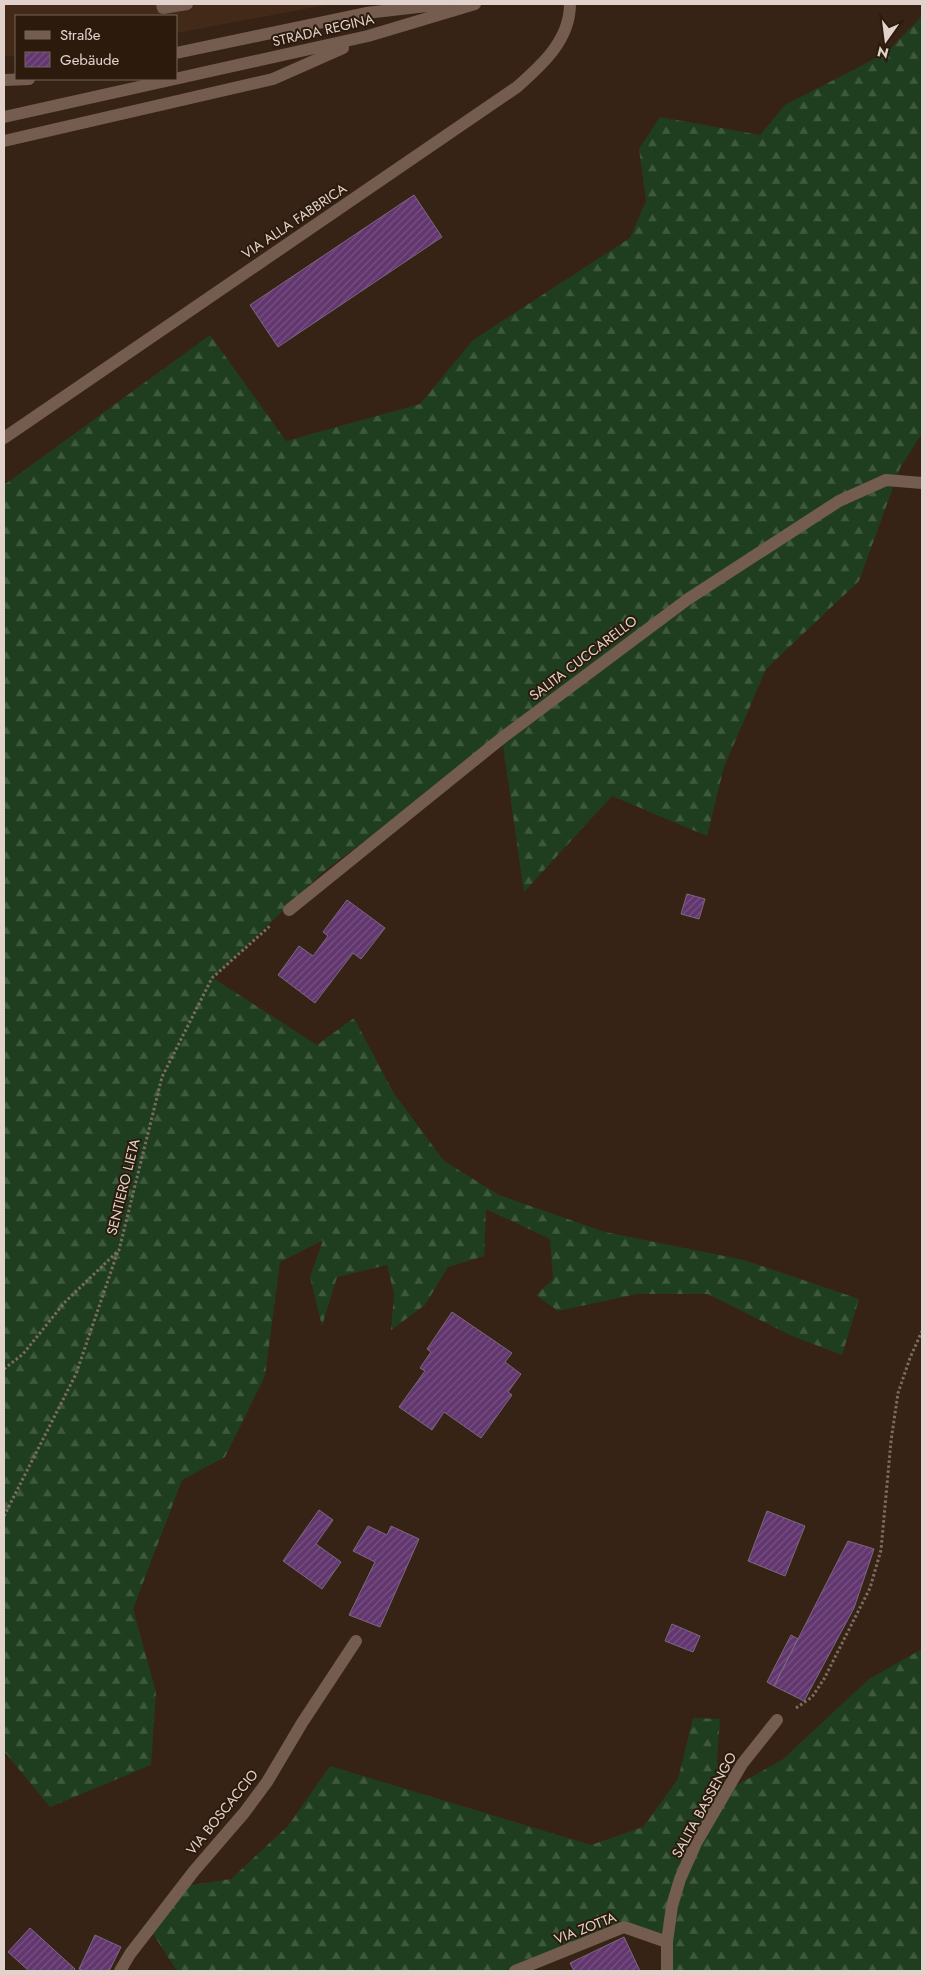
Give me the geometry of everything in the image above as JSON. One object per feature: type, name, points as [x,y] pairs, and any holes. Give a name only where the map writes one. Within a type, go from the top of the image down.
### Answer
[{"type":"street","points":[[162,6],[186,4]]},
{"type":"street","name":"STRADA REGINA","points":[[178,53],[366,13],[444,4]]},
{"type":"street","name":"STRADA REGINA","points":[[178,78],[368,36],[475,4]]},
{"type":"street","name":"VIA ALLA FABBRICA","points":[[4,438],[518,88],[542,66],[560,41],[568,18],[570,4]]},
{"type":"street","points":[[4,141],[273,79],[368,36]]},
{"type":"street","name":"STRADA REGINA","points":[[4,117],[170,80]]},
{"type":"street","name":"SALITA CUCCARELLO","points":[[288,910],[502,738],[688,599],[840,501],[886,480],[922,483]]},
{"type":"street","name":"VIA BOSCACCIO","points":[[120,1971],[130,1954],[194,1871],[244,1813],[267,1782],[302,1723],[356,1641]]},
{"type":"street","name":"SALITA BASSENGO","points":[[667,1942],[672,1906],[680,1879],[696,1844],[742,1764],[777,1720]]},
{"type":"street","name":"VIA ZOTTA","points":[[515,1971],[624,1927],[667,1942]]},
{"type":"street","points":[[667,1942],[668,1971]]},
{"type":"path","name":"SENTIERO LIETA","points":[[4,1369],[23,1354],[66,1302],[118,1250],[162,1077],[212,978],[288,910]]},
{"type":"path","points":[[4,1516],[76,1374],[118,1250]]},
{"type":"path","points":[[777,1720],[812,1697],[824,1679],[870,1588],[881,1550],[891,1440],[898,1393],[922,1331]]},
{"type":"shaded area","points":[[4,4],[331,4],[178,33],[178,15],[15,15],[15,57],[4,55]]},
{"type":"green space","points":[[922,16],[922,433],[900,468],[859,581],[766,669],[724,767],[707,836],[612,796],[524,892],[502,738],[323,872],[213,978],[317,1045],[354,1018],[393,1092],[444,1161],[499,1195],[605,1232],[744,1260],[859,1299],[842,1355],[792,1336],[708,1294],[637,1294],[558,1311],[536,1295],[553,1279],[550,1239],[486,1209],[484,1256],[448,1267],[425,1305],[391,1330],[394,1294],[387,1265],[337,1277],[322,1326],[310,1277],[323,1240],[280,1262],[265,1376],[225,1457],[182,1480],[133,1609],[156,1692],[151,1765],[50,1807],[4,1751],[4,485],[210,335],[286,441],[420,404],[473,340],[630,238],[646,201],[639,149],[660,117],[760,135],[785,105],[886,53]]},
{"type":"green space","points":[[922,1649],[922,1971],[667,1971],[667,1942],[624,1927],[515,1971],[177,1971],[148,1926],[178,1887],[231,1879],[288,1826],[330,1766],[591,1845],[643,1827],[678,1779],[693,1718],[720,1719],[717,1761],[726,1791],[782,1760],[869,1679]]},
{"type":"building","points":[[414,195],[442,237],[278,347],[250,305]]},
{"type":"building","points":[[687,894],[705,899],[699,919],[681,914]]},
{"type":"building","points":[[347,900],[385,928],[361,959],[353,953],[315,1003],[278,975],[299,946],[313,956],[328,936],[323,932]]},
{"type":"building","points":[[452,1312],[512,1353],[505,1362],[521,1374],[508,1392],[512,1395],[481,1438],[444,1412],[432,1430],[399,1407],[425,1371],[420,1368],[431,1352],[427,1349]]},
{"type":"building","points":[[319,1510],[333,1520],[316,1544],[341,1562],[322,1589],[283,1561]]},
{"type":"building","points":[[767,1511],[805,1526],[785,1576],[748,1561]]},
{"type":"building","points":[[368,1526],[387,1535],[391,1526],[419,1539],[380,1627],[349,1615],[375,1562],[353,1551]]},
{"type":"building","points":[[848,1541],[874,1549],[854,1608],[804,1701],[774,1686]]},
{"type":"building","points":[[672,1624],[700,1636],[693,1652],[665,1641]]},
{"type":"building","points":[[791,1635],[798,1639],[774,1686],[767,1682]]},
{"type":"building","points":[[30,1928],[75,1969],[73,1971],[29,1971],[8,1952]]},
{"type":"building","points":[[95,1935],[121,1947],[109,1971],[85,1971],[79,1969]]},
{"type":"building","points":[[624,1937],[640,1971],[574,1971],[570,1963]]}]
